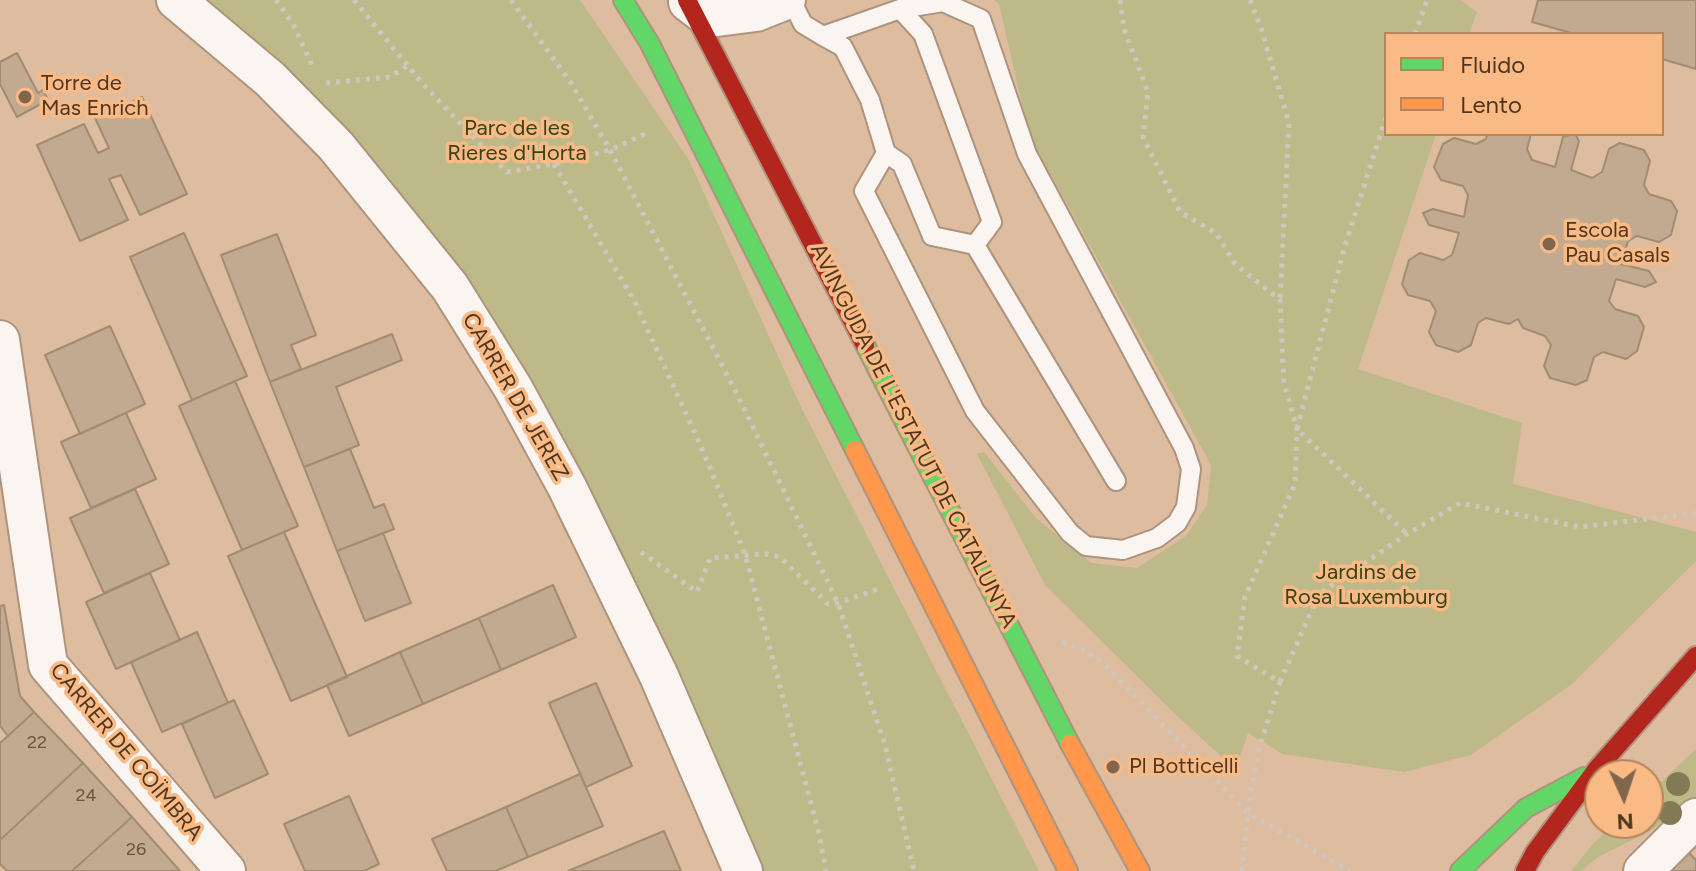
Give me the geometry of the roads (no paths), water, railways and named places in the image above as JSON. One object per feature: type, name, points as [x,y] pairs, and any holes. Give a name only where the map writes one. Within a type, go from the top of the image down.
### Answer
[{"type":"main road","points":[[623,0],[650,44],[1068,871]]},
{"type":"main road","name":"AVINGUDA DE L'ESTATUT DE CATALUNYA","points":[[688,1],[1085,773],[1140,871]]},
{"type":"main road","points":[[1606,759],[1696,656]]},
{"type":"main road","points":[[1460,871],[1526,808],[1584,777]]},
{"type":"main road","points":[[1525,871],[1535,852],[1584,786]]},
{"type":"street","name":"CARRER DE JEREZ","points":[[176,0],[270,79],[336,146],[450,287],[513,388],[567,487],[659,676],[743,871]]},
{"type":"street","points":[[688,1],[701,12],[717,17],[756,12],[789,0]]},
{"type":"street","name":"CARRER DE COÏMBRA","points":[[0,340],[17,578],[48,665],[226,871]]},
{"type":"street","points":[[1643,871],[1696,818]]},
{"type":"lane","points":[[789,0],[803,24],[843,47],[870,100],[886,153],[902,164],[932,236],[975,245],[1116,481]]},
{"type":"lane","points":[[823,36],[900,9],[943,2],[981,19],[1027,154],[1188,459],[1191,469],[1186,507],[1177,523],[1157,538],[1123,550],[1086,546],[1070,533],[975,411],[864,191],[886,153]]},
{"type":"lane","points":[[900,9],[923,34],[992,222],[975,245]]},
{"type":"place","name":"Torre de Mas Enrich","points":[[25,97]]},
{"type":"place","name":"Escola Pau Casals","points":[[1549,244]]},
{"type":"place","name":"Pl Botticelli","points":[[1113,767]]},
{"type":"park label","name":"Parc de les Rieres d'Horta","points":[[517,142]]},
{"type":"park label","name":"Jardins de Rosa Luxemburg","points":[[1366,586]]}]
